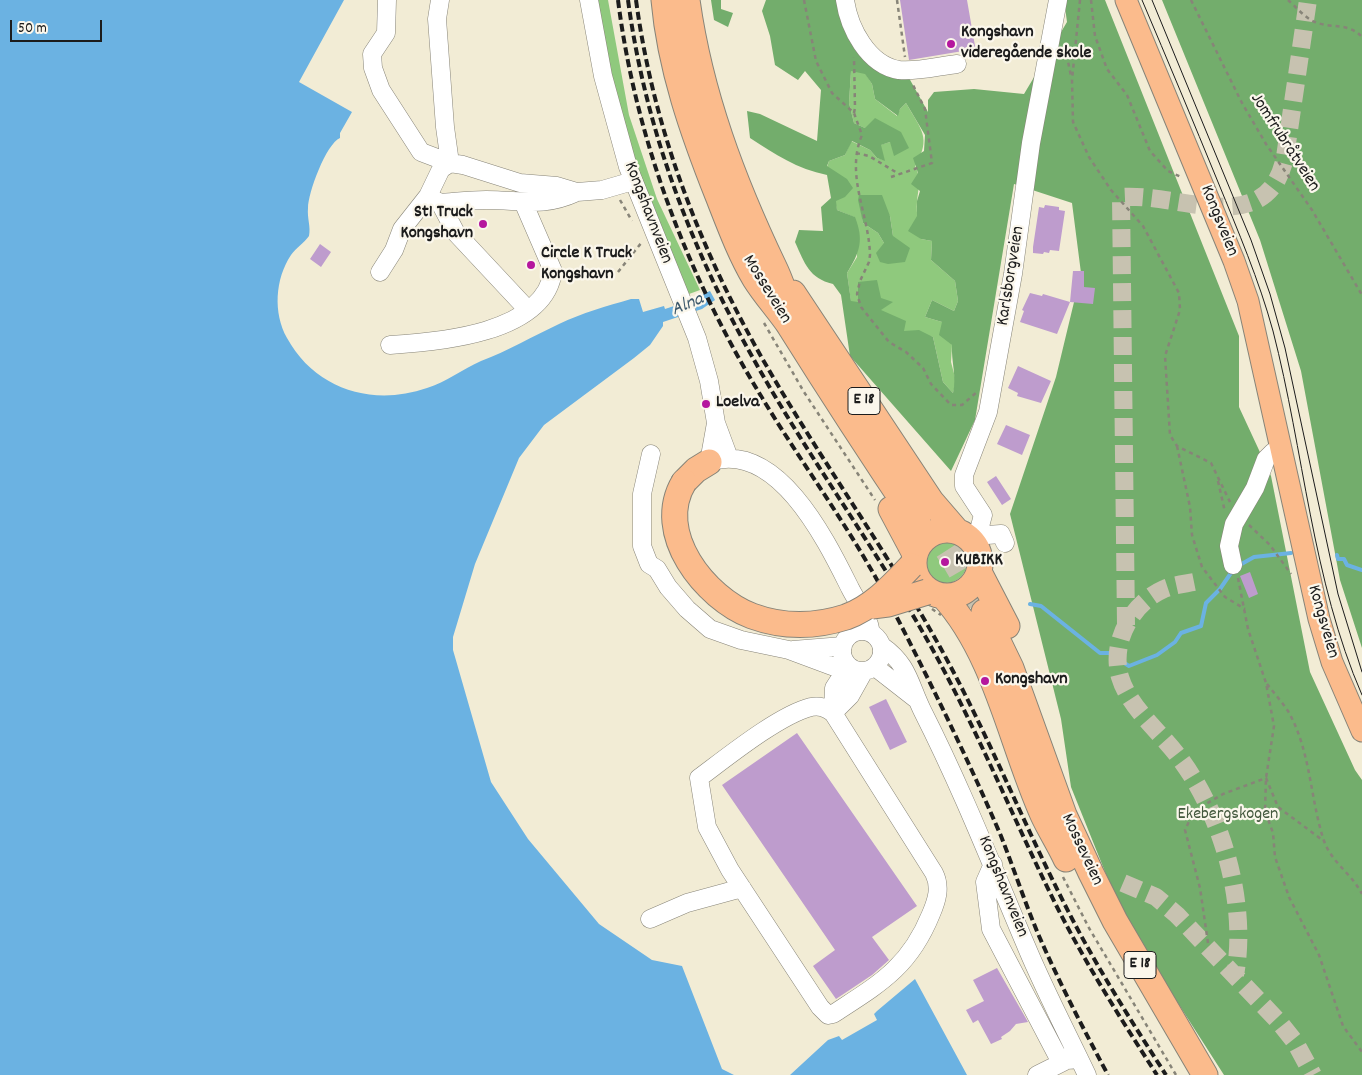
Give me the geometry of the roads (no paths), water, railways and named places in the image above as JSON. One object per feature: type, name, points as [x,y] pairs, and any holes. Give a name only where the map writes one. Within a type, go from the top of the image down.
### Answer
[{"type":"highway","name":"Mosseveien","points":[[664,0],[672,55],[690,120],[723,210],[765,274]]},
{"type":"highway","name":"Mosseveien","points":[[687,0],[695,50],[712,114],[738,187],[765,274],[789,325],[827,387],[923,522]]},
{"type":"highway","name":"E 18","points":[[765,274],[931,501],[969,533],[979,551],[979,572],[1019,651],[1073,810],[1069,860]]},
{"type":"highway","name":"E 18","points":[[765,274],[786,348],[889,505],[913,561],[918,580],[934,600],[960,618],[980,655],[1017,742],[1043,815],[1069,860]]},
{"type":"highway","points":[[719,460],[696,470],[684,482],[676,501],[674,514],[681,544],[699,576],[730,604],[765,620],[801,625],[836,620],[859,598],[913,561],[918,546],[930,534],[947,529],[969,533]]},
{"type":"highway","points":[[859,598],[888,604],[934,600],[965,591],[974,583],[979,572]]},
{"type":"highway","name":"Mosseveien","points":[[979,614],[1011,668],[1064,814],[1069,860],[1088,904],[1188,1075]]},
{"type":"highway","name":"Mosseveien","points":[[1069,860],[1115,921],[1205,1075]]},
{"type":"main road","name":"Kongsveien","points":[[1126,0],[1241,281],[1258,340],[1310,580],[1332,662],[1362,731]]},
{"type":"street","points":[[387,0],[386,33],[372,54],[375,73],[421,152],[450,163],[463,165],[520,183],[557,186],[577,192],[589,192],[633,181]]},
{"type":"street","points":[[440,0],[438,19],[445,127],[450,163]]},
{"type":"street","name":"Kongshavnveien","points":[[589,0],[606,90],[633,181],[693,328],[706,367],[716,423],[719,460]]},
{"type":"street","points":[[846,0],[849,15],[862,44],[884,64],[898,70],[957,64]]},
{"type":"street","name":"Karlsborgveien","points":[[969,533],[982,520],[981,510],[964,475],[987,416],[1013,274],[1031,143],[1058,0]]},
{"type":"street","points":[[380,272],[394,250],[402,229],[434,199],[441,169],[450,163]]},
{"type":"street","points":[[434,199],[487,200],[524,204],[560,200],[577,192]]},
{"type":"street","points":[[434,199],[456,233],[528,310]]},
{"type":"street","points":[[390,345],[437,342],[484,331],[510,322],[528,310],[542,295],[553,271],[524,204]]},
{"type":"street","points":[[1235,570],[1230,556],[1230,536],[1239,514],[1255,488],[1266,459],[1273,452],[1282,450]]},
{"type":"street","points":[[651,454],[642,494],[642,546],[649,564],[657,569],[677,599],[710,629],[741,640],[789,650],[832,666],[862,668]]},
{"type":"street","points":[[719,460],[748,461],[760,466],[785,486],[828,546],[867,615],[882,657],[862,668],[834,688],[833,713]]},
{"type":"street","points":[[969,533],[1001,534],[1005,543]]},
{"type":"street","points":[[859,598],[844,660],[862,668]]},
{"type":"street","points":[[789,650],[848,640],[865,631],[876,639]]},
{"type":"street","name":"Kongshavnveien","points":[[876,639],[898,658],[907,671],[916,699],[967,804],[993,864],[1073,1060],[1087,1075]]},
{"type":"street","name":"Kongshavnveien","points":[[862,668],[916,699]]},
{"type":"street","points":[[811,707],[824,707],[833,713],[938,880],[936,903],[924,933],[907,958],[894,972],[833,1014],[828,1015],[820,1007],[742,888],[707,827],[699,778],[785,719],[811,707]]},
{"type":"street","points":[[993,864],[985,882],[991,929],[1057,1055],[1073,1060]]},
{"type":"street","points":[[650,919],[687,904],[742,888]]},
{"type":"street","points":[[1038,1075],[1073,1060]]},
{"type":"water","name":"Alna","points":[[0,0],[344,0],[299,82],[352,112],[340,133],[340,138],[329,149],[314,181],[308,212],[309,236],[293,252],[286,264],[279,285],[278,307],[282,328],[299,356],[313,370],[329,381],[347,389],[366,394],[386,395],[427,388],[474,364],[586,313],[631,299],[639,299],[643,312],[664,306],[665,309],[695,299],[710,291],[715,300],[702,309],[663,322],[663,326],[650,345],[544,425],[519,458],[475,564],[453,637],[453,650],[491,782],[528,839],[599,924],[652,960],[682,966],[722,1069],[734,1075],[0,1075]]},
{"type":"water","points":[[915,979],[967,1075],[790,1075],[828,1040],[839,1036],[842,1040],[877,1020],[874,1014]]},
{"type":"waterway","points":[[1238,566],[1254,557],[1291,553]]},
{"type":"waterway","points":[[1337,555],[1338,559],[1344,559],[1347,565],[1362,570]]},
{"type":"waterway","points":[[1030,604],[1041,606],[1100,653],[1109,653],[1129,666],[1157,655],[1175,642],[1181,633],[1201,626],[1206,603],[1220,589],[1233,570]]},
{"type":"tunnel","points":[[1126,625],[1121,197],[1144,197],[1218,207],[1241,205],[1260,198],[1275,183],[1285,157],[1308,0]]},
{"type":"tunnel","points":[[927,519],[984,612]]},
{"type":"tunnel","points":[[1194,582],[1164,589],[1142,604],[1133,614],[1121,637],[1118,650],[1118,664],[1120,677],[1130,698],[1137,709],[1178,756],[1194,779],[1219,832],[1228,860],[1238,919],[1238,948],[1235,975]]},
{"type":"tunnel","points":[[1123,883],[1156,897],[1177,915],[1280,1023],[1295,1042],[1313,1075]]},
{"type":"tram line","points":[[1142,0],[1255,274],[1273,331],[1284,376],[1310,515],[1331,606],[1345,651],[1362,695]]},
{"type":"tram line","points":[[1152,0],[1251,240],[1270,294],[1285,348],[1338,594],[1362,672]]},
{"type":"railway","points":[[618,0],[626,51],[650,151],[685,248],[706,295],[755,386],[858,548],[905,632],[988,806],[1047,954],[1072,1007],[1108,1075]]},
{"type":"railway","points":[[628,0],[646,94],[658,140],[690,229],[730,316],[797,432],[890,578],[934,652],[966,714],[1067,925],[1104,991],[1157,1075]]},
{"type":"railway","points":[[636,0],[654,94],[667,140],[699,229],[739,316],[783,394],[897,574],[940,647],[973,710],[1048,871],[1076,925],[1113,991],[1166,1075]]},
{"type":"place","name":"Kongshavn videregående skole","points":[[951,44]]},
{"type":"place","name":"St1 Truck Kongshavn","points":[[483,224]]},
{"type":"place","name":"Circle K Truck Kongshavn","points":[[531,265]]},
{"type":"place","name":"Loelva","points":[[706,404]]},
{"type":"place","name":"KUBIKK","points":[[945,562]]},
{"type":"place","name":"Kongshavn","points":[[985,681]]},
{"type":"park label","name":"Ekebergskogen","points":[[1228,816]]}]
